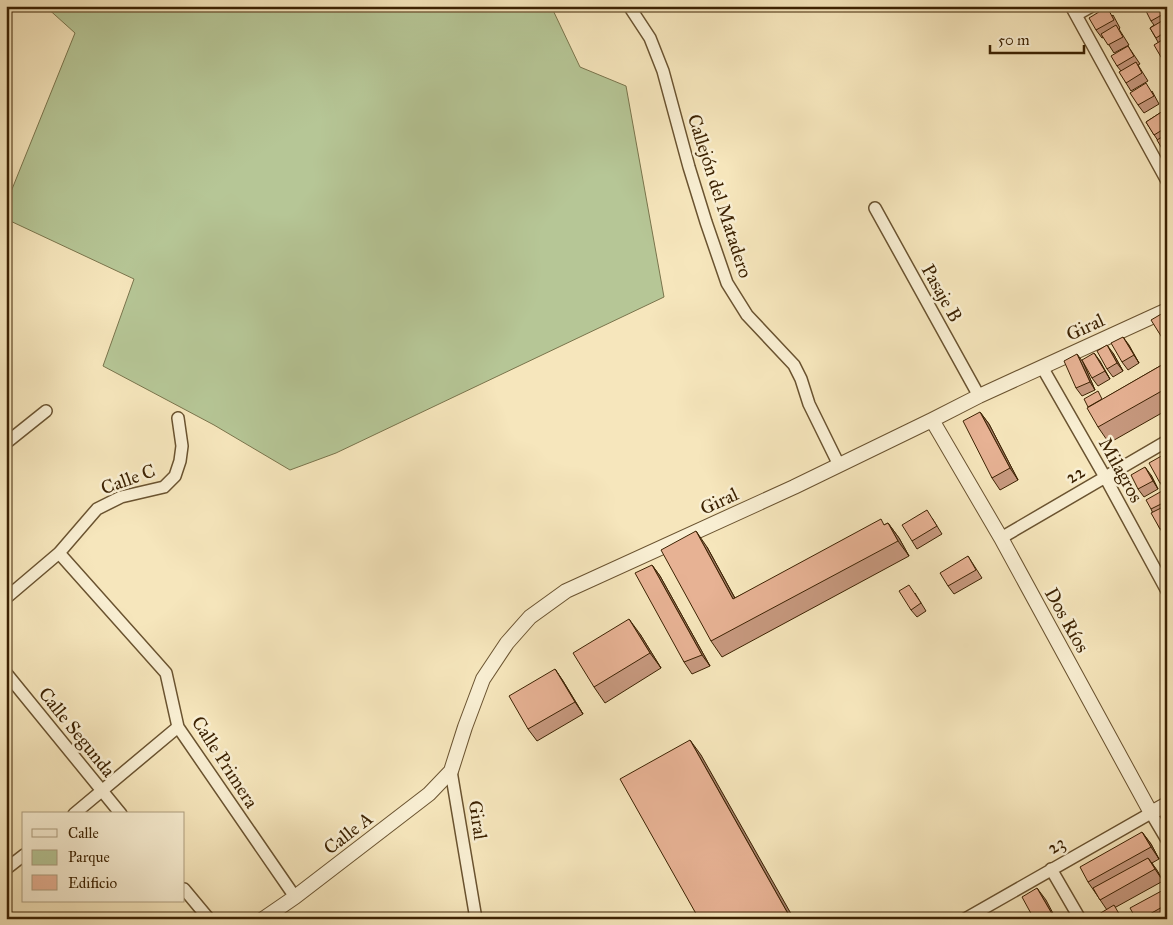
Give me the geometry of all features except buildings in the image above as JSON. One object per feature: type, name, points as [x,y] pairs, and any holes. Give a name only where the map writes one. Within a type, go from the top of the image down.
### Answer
[{"type":"street","name":"Callejón del Matadero","points":[[629,6],[650,38],[662,71],[689,167],[727,283],[747,315],[794,365],[801,379],[809,404],[838,465]]},
{"type":"street","points":[[1092,6],[1074,10],[1167,181]]},
{"type":"street","name":"Pasaje B","points":[[875,208],[979,396]]},
{"type":"street","name":"Giral","points":[[476,919],[451,771],[465,726],[483,679],[506,642],[530,617],[566,591],[794,487],[979,396],[1167,310]]},
{"type":"street","name":"Milagros","points":[[1042,368],[1105,477],[1167,591]]},
{"type":"street","points":[[6,443],[46,411]]},
{"type":"street","name":"Calle C","points":[[6,598],[59,553],[97,509],[121,497],[164,488],[175,476],[180,461],[182,446],[178,418]]},
{"type":"street","name":"Dos Ríos","points":[[932,420],[1001,538],[1167,840]]},
{"type":"street","name":"22","points":[[1001,538],[1167,441]]},
{"type":"street","name":"Calle Primera","points":[[59,553],[166,673],[178,727],[294,897]]},
{"type":"street","name":"Calle Segunda","points":[[6,673],[119,812]]},
{"type":"street","points":[[76,812],[178,727]]},
{"type":"street","name":"Calle A","points":[[263,919],[428,794],[451,771]]},
{"type":"street","name":"23","points":[[964,919],[1167,804]]},
{"type":"street","points":[[6,869],[22,857]]},
{"type":"street","points":[[1051,869],[1080,919]]},
{"type":"street","points":[[185,890],[208,919]]},
{"type":"green space","points":[[45,6],[551,6],[580,67],[626,86],[664,297],[336,453],[290,470],[214,425],[103,366],[134,279],[6,219],[6,204],[75,33]]}]
